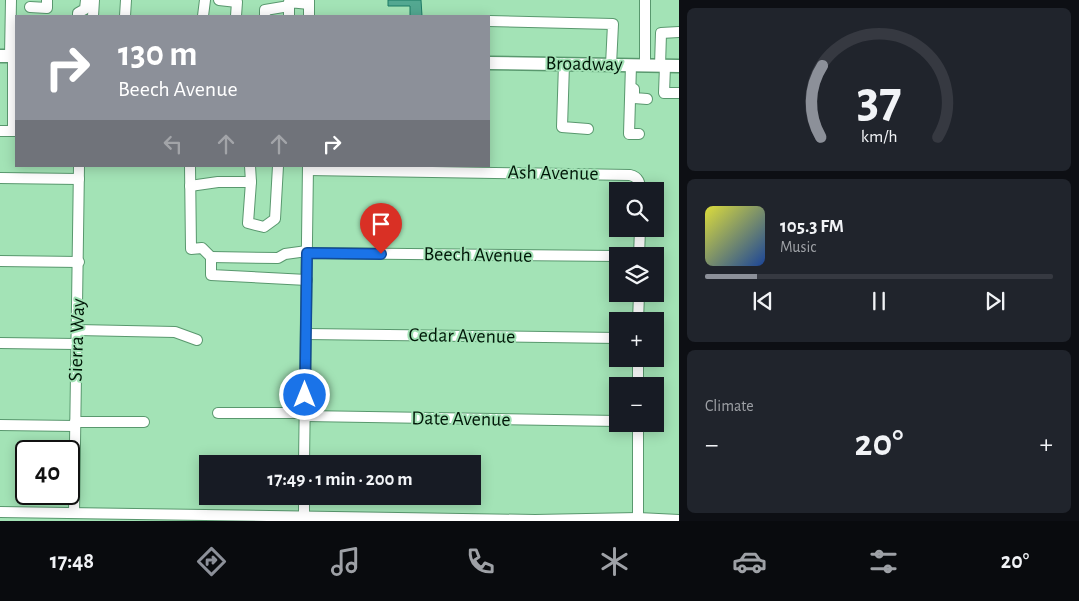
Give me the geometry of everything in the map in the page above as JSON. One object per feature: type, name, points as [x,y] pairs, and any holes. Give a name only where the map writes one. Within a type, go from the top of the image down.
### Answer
[{"type":"main road","name":"Broadway","points":[[490,63],[679,66]]},
{"type":"street","points":[[0,131],[15,131],[10,56],[11,0]]},
{"type":"street","points":[[78,15],[86,8],[86,0]]},
{"type":"street","points":[[93,15],[94,0]]},
{"type":"street","points":[[125,15],[126,0]]},
{"type":"street","points":[[204,15],[205,0]]},
{"type":"street","points":[[219,0],[237,2],[236,15]]},
{"type":"street","points":[[639,134],[629,134],[645,0]]},
{"type":"street","points":[[264,15],[265,10],[289,11],[289,2],[309,2],[309,15]]},
{"type":"street","points":[[30,8],[47,4]]},
{"type":"street","points":[[490,21],[613,24],[611,65]]},
{"type":"street","points":[[679,32],[661,33],[664,93],[679,93]]},
{"type":"street","points":[[564,64],[562,127],[588,128]]},
{"type":"street","points":[[637,65],[634,98],[647,99]]},
{"type":"street","name":"Sierra Way","points":[[74,513],[80,167]]},
{"type":"street","points":[[190,167],[190,249],[202,248],[211,257],[211,275],[307,280]]},
{"type":"street","points":[[250,167],[248,223],[264,227],[275,219],[278,167]]},
{"type":"street","points":[[304,455],[308,168]]},
{"type":"street","name":"Ash Avenue","points":[[308,168],[630,175],[638,179],[639,182]]},
{"type":"street","points":[[0,178],[79,179]]},
{"type":"street","points":[[190,186],[218,182],[251,182]]},
{"type":"street","name":"Beech Avenue","points":[[211,257],[278,258],[285,254],[307,252],[609,256]]},
{"type":"street","points":[[0,261],[78,262]]},
{"type":"street","points":[[77,330],[175,332],[197,340]]},
{"type":"street","name":"Cedar Avenue","points":[[306,334],[609,338]]},
{"type":"street","points":[[0,343],[76,344]]},
{"type":"street","name":"Date Avenue","points":[[218,413],[609,421]]},
{"type":"street","points":[[0,425],[144,422]]},
{"type":"street","points":[[638,432],[638,518]]},
{"type":"street","points":[[304,505],[304,518]]},
{"type":"street","points":[[0,512],[304,518],[535,520],[638,518],[679,520]]},
{"type":"building","points":[[388,0],[421,0],[422,15],[410,15],[410,6],[388,6]]},
{"type":"route","points":[[305,395],[307,253],[381,254]]}]
